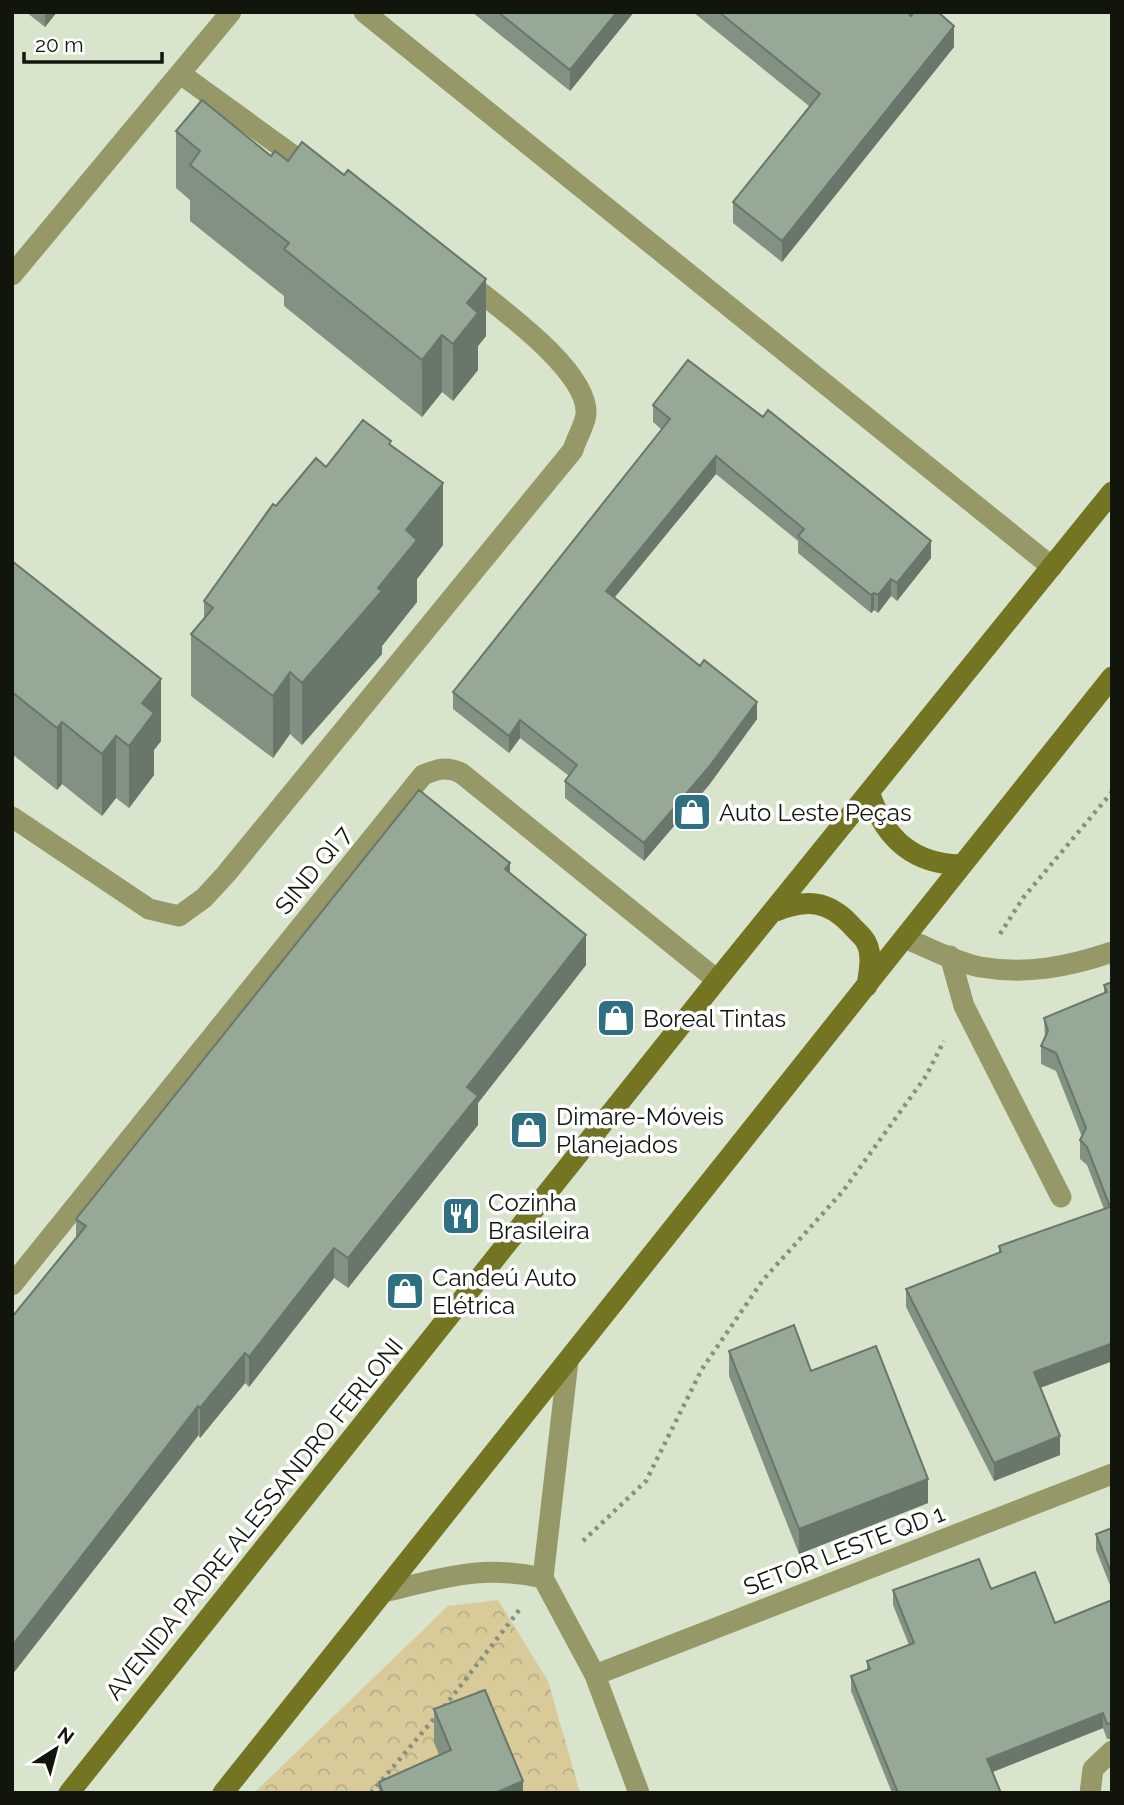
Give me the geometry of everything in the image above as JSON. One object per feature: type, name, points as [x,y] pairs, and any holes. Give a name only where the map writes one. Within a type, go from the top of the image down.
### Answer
[{"type":"main road","name":"AVENIDA PADRE ALESSANDRO FERLONI","points":[[69,1793],[717,980],[1112,492]]},
{"type":"main road","points":[[223,1793],[1112,677]]},
{"type":"main road","points":[[870,794],[878,817],[900,845],[921,859],[961,865]]},
{"type":"main road","points":[[774,912],[798,902],[821,903],[843,916],[866,942],[871,962],[867,986]]},
{"type":"street","points":[[12,275],[232,12]]},
{"type":"street","points":[[364,12],[1052,567]]},
{"type":"street","points":[[182,75],[333,184]]},
{"type":"street","points":[[12,817],[149,909],[179,916],[204,898],[226,874],[573,450],[586,413],[577,384],[550,349],[452,270]]},
{"type":"street","name":"SIND QI 7","points":[[12,1285],[423,775],[449,768],[461,774],[717,980]]},
{"type":"street","points":[[905,938],[979,967],[1036,971],[1080,963],[1112,952]]},
{"type":"street","points":[[950,956],[964,1006],[1061,1197]]},
{"type":"street","points":[[568,1361],[543,1578],[595,1675],[639,1793]]},
{"type":"street","name":"SETOR LESTE QD 1","points":[[595,1675],[1112,1474]]},
{"type":"street","points":[[384,1592],[475,1571],[512,1571],[543,1578]]},
{"type":"street","points":[[1090,1793],[1093,1769],[1112,1751]]},
{"type":"path","points":[[979,967],[1023,898],[1112,792]]},
{"type":"path","points":[[371,1793],[474,1671],[543,1578],[646,1481],[702,1369],[763,1280],[843,1191],[926,1076],[964,1006]]},
{"type":"green space","points":[[498,1600],[548,1681],[580,1793],[254,1793],[448,1606]]},
{"type":"building","points":[[498,12],[617,12],[570,70]]},
{"type":"building","points":[[719,12],[907,12],[911,16],[914,12],[938,12],[954,26],[782,241],[733,202],[820,94]]},
{"type":"building","points":[[202,100],[271,156],[275,151],[288,161],[302,142],[344,175],[348,170],[486,279],[467,303],[478,313],[453,344],[442,335],[422,360],[284,249],[289,243],[190,165],[200,151],[176,131]]},
{"type":"building","points":[[688,360],[763,417],[768,410],[931,541],[897,583],[891,579],[878,595],[871,595],[798,536],[804,529],[716,456],[606,591],[700,666],[704,660],[757,702],[709,767],[644,843],[565,781],[577,765],[520,720],[509,736],[453,692],[670,419],[653,405]]},
{"type":"building","points":[[363,420],[391,441],[389,444],[443,483],[406,530],[417,540],[378,588],[382,591],[302,683],[290,672],[273,696],[191,634],[213,608],[204,601],[273,504],[276,506],[316,458],[326,467]]},
{"type":"building","points":[[12,561],[161,679],[142,703],[154,713],[129,746],[116,736],[102,754],[62,722],[57,728],[12,692]]},
{"type":"building","points":[[419,790],[510,863],[505,869],[586,935],[467,1087],[478,1096],[348,1258],[334,1248],[249,1357],[245,1353],[200,1408],[198,1406],[12,1646],[12,1317],[86,1226],[76,1219]]},
{"type":"building","points":[[1112,982],[1112,1350],[1110,1344],[1034,1372],[1060,1436],[994,1463],[906,1289],[1001,1252],[999,1246],[1110,1207],[1087,1147],[1080,1140],[1086,1128],[1056,1053],[1041,1046],[1048,1031],[1044,1018],[1107,992],[1104,985]]},
{"type":"building","points":[[794,1325],[811,1371],[876,1346],[928,1479],[799,1529],[729,1351]]},
{"type":"building","points":[[1112,1528],[1112,1575],[1096,1534]]},
{"type":"building","points":[[979,1559],[991,1589],[1035,1572],[1055,1623],[1112,1600],[1112,1723],[1107,1724],[1103,1713],[987,1759],[1001,1793],[898,1793],[851,1676],[870,1669],[867,1661],[914,1643],[893,1590]]},
{"type":"building","points":[[485,1690],[523,1781],[495,1793],[383,1793],[379,1782],[451,1750],[434,1709]]},
{"type":"place","name":"Auto Leste Peças","points":[[692,812]]},
{"type":"place","name":"Boreal Tintas","points":[[616,1018]]},
{"type":"place","name":"Dimare-Móveis Planejados","points":[[529,1130]]},
{"type":"place","name":"Cozinha Brasileira","points":[[461,1216]]},
{"type":"place","name":"Candeú Auto Elétrica","points":[[405,1291]]}]
